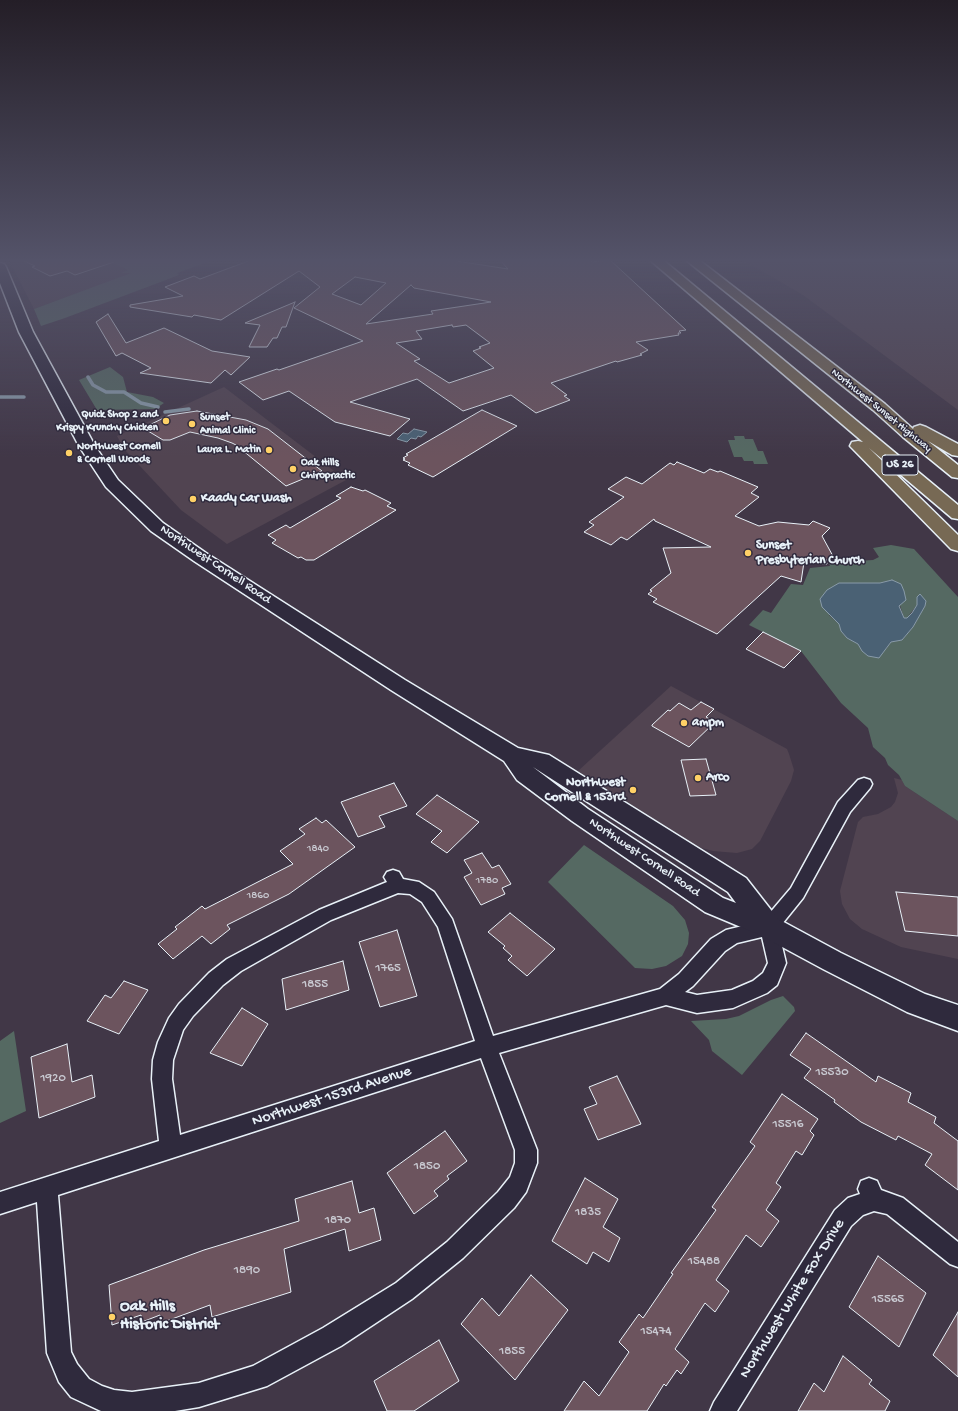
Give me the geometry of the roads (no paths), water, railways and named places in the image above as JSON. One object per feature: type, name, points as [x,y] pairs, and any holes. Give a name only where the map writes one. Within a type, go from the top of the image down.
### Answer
[{"type":"highway","name":"US 26","points":[[735,326],[958,514]]},
{"type":"highway","name":"Northwest Sunset Highway","points":[[776,326],[879,407],[909,434],[958,473]]},
{"type":"highway","points":[[879,407],[958,450]]},
{"type":"highway","points":[[842,416],[844,432],[958,545]]},
{"type":"main road","name":"Northwest Cornell Road","points":[[24,326],[87,446],[112,483],[141,513],[174,540],[398,685],[512,755],[525,774],[580,815],[714,905],[769,927],[832,961],[918,1003],[958,1018]]},
{"type":"street","points":[[666,996],[697,1004],[733,1000],[760,987],[770,979],[776,963],[769,927],[797,893],[844,807],[864,784]]},
{"type":"street","points":[[47,1189],[59,1353],[68,1372],[80,1388],[96,1397],[114,1403],[132,1405],[199,1395],[258,1377],[332,1337],[404,1291],[455,1250],[506,1200],[518,1184],[526,1163],[526,1150],[487,1047],[446,924],[428,897],[420,891],[395,882],[363,899],[325,915],[234,965],[216,979],[186,1010],[173,1030],[163,1060],[162,1079],[171,1149]]},
{"type":"street","name":"Northwest 153rd Avenue","points":[[0,1203],[487,1047],[666,996],[686,980],[718,945],[732,936],[769,927]]},
{"type":"street","name":"Northwest White Fox Drive","points":[[723,1411],[843,1218],[856,1206],[872,1195],[895,1206],[958,1256]]},
{"type":"water","points":[[414,429],[427,432],[421,437],[418,436],[416,439],[411,438],[407,442],[397,439],[403,433],[408,434]]},
{"type":"water","points":[[892,580],[901,584],[904,591],[906,600],[899,606],[904,618],[907,618],[912,613],[917,605],[917,597],[920,594],[926,601],[925,606],[913,627],[902,640],[891,642],[879,658],[868,656],[862,651],[858,644],[847,638],[841,631],[839,624],[822,607],[820,599],[827,590],[839,583],[880,583]]},
{"type":"waterway","points":[[88,377],[93,385],[106,392],[124,392],[141,403],[158,407]]},
{"type":"waterway","points":[[0,397],[24,397]]},
{"type":"waterway","points":[[165,412],[189,409]]},
{"type":"place","name":"Quick Shop 2 and Krispy Krunchy Chicken","points":[[166,421]]},
{"type":"place","name":"Sunset Animal Clinic","points":[[192,424]]},
{"type":"place","name":"Laura L. Matin","points":[[269,450]]},
{"type":"place","name":"Northwest Cornell & Cornell Woods","points":[[69,453]]},
{"type":"place","name":"Oak Hills Chiropractic","points":[[293,469]]},
{"type":"place","name":"Kaady Car Wash","points":[[193,499]]},
{"type":"place","name":"Sunset Presbyterian Church","points":[[748,553]]},
{"type":"place","name":"ampm","points":[[684,723]]},
{"type":"place","name":"Arco","points":[[698,778]]},
{"type":"place","name":"Northwest Cornell & 153rd","points":[[633,790]]},
{"type":"place","name":"Oak Hills Historic District","points":[[112,1317]]}]
